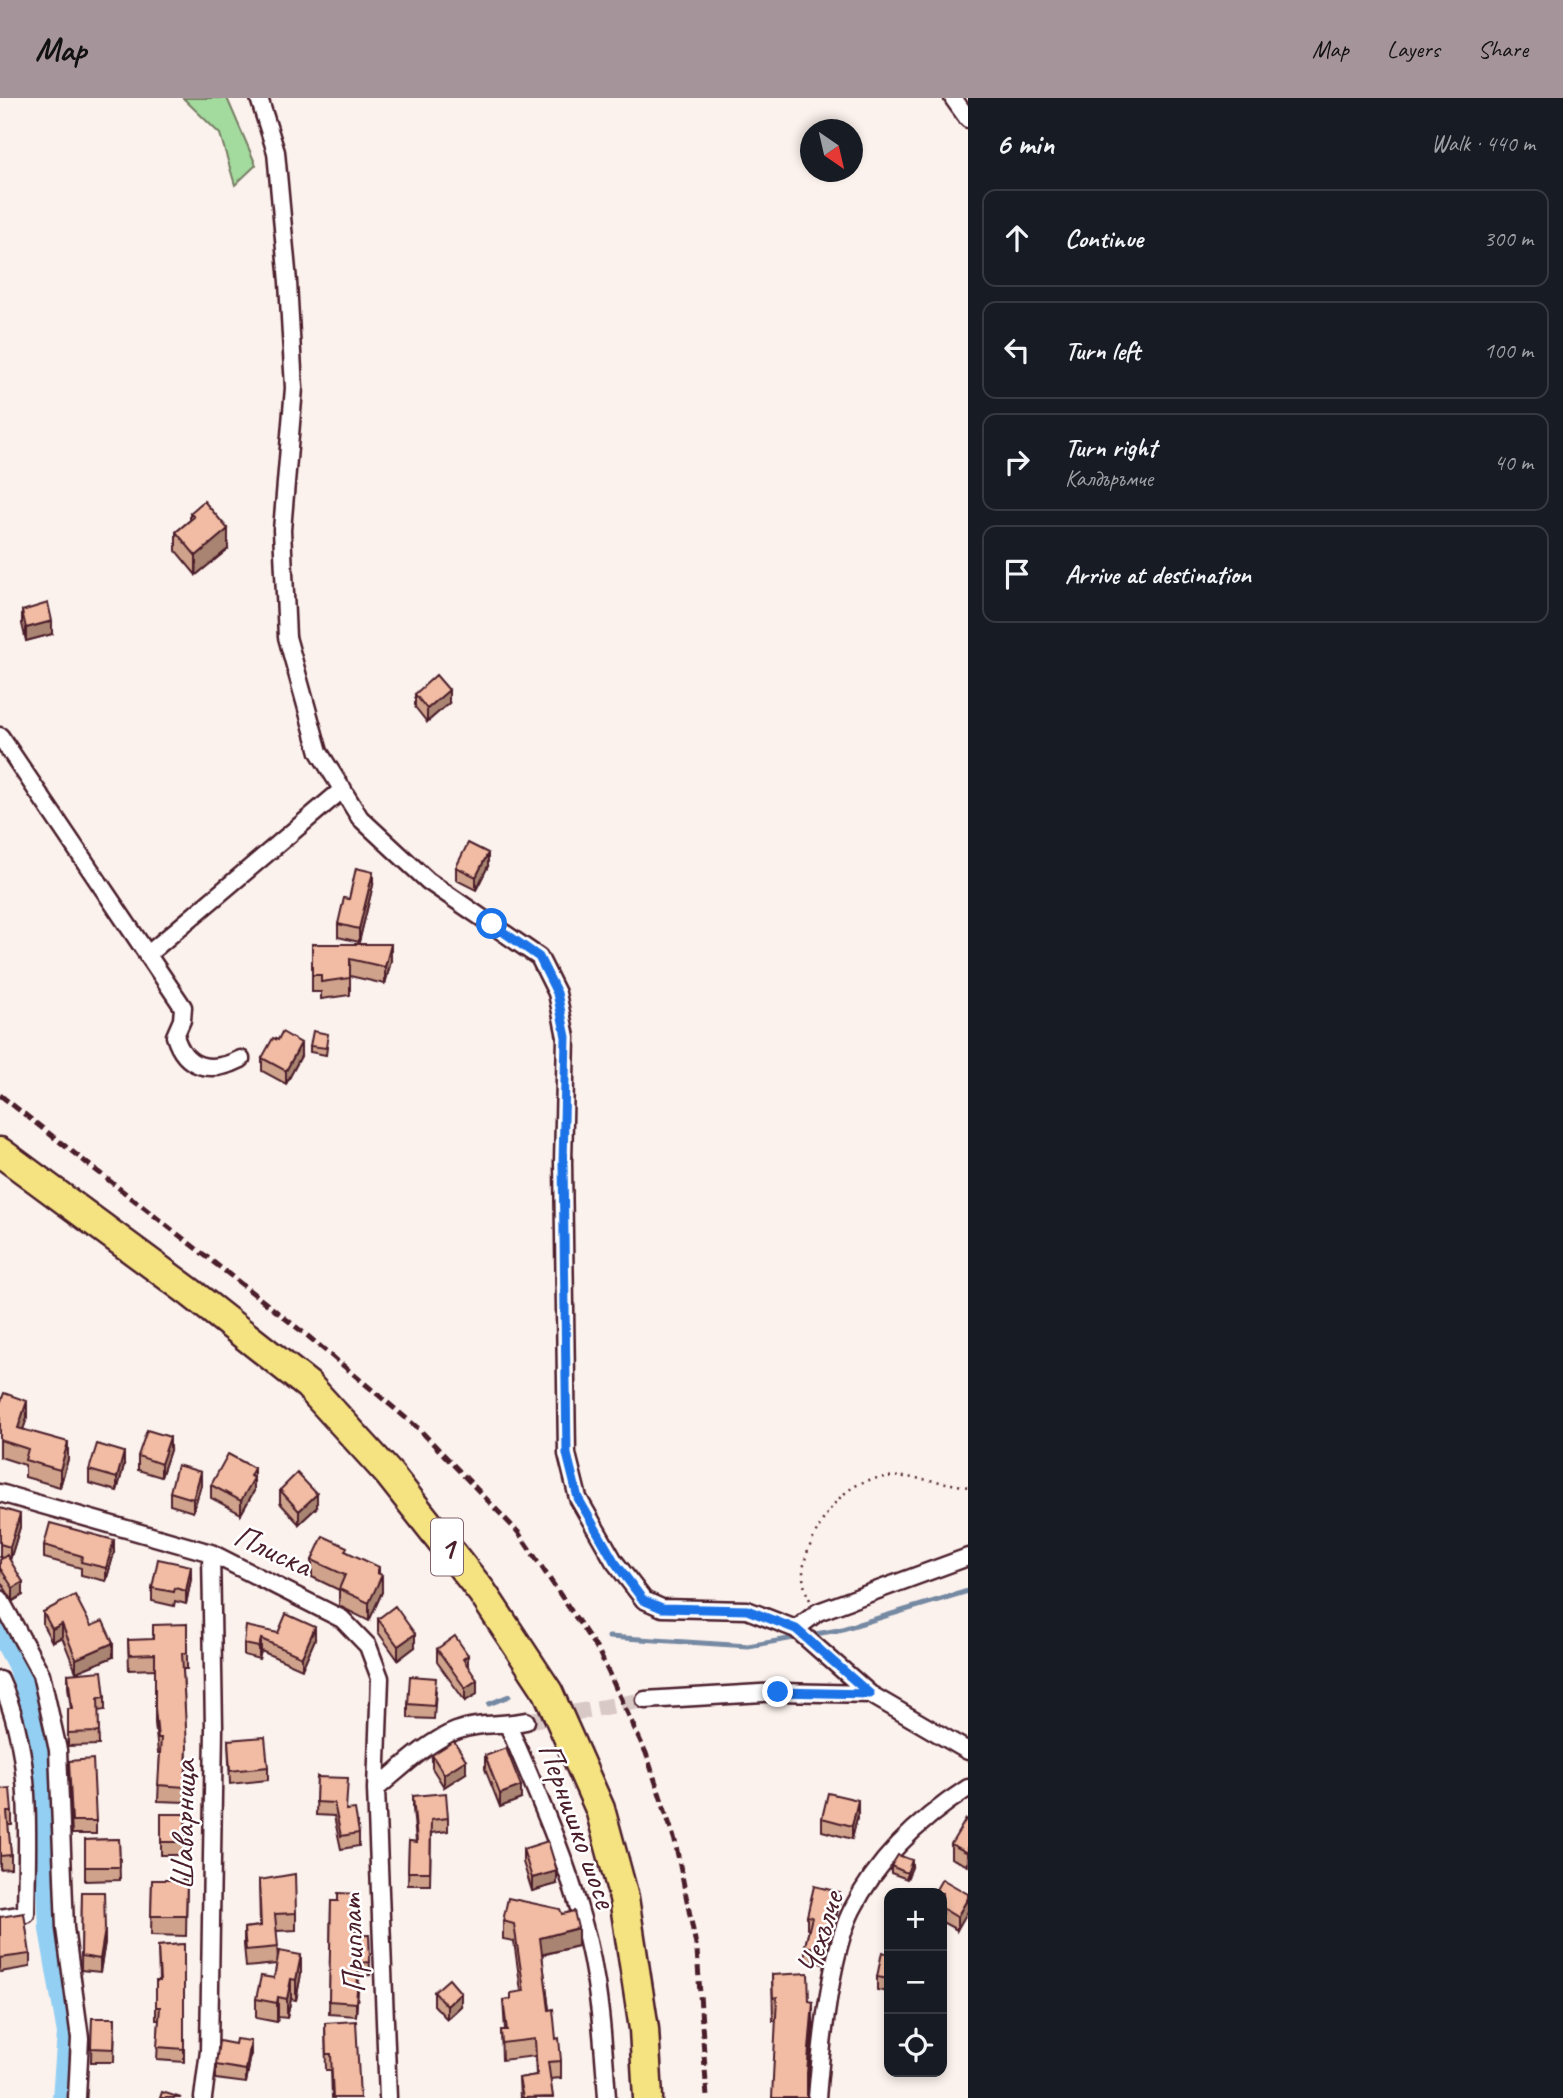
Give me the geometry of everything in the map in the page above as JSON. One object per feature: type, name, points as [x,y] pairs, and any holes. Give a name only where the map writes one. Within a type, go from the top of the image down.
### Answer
[{"type":"highway","name":"1","points":[[0,1152],[191,1293],[308,1385],[389,1474],[482,1592],[548,1692],[600,1809],[624,1898],[644,2029],[648,2098]]},
{"type":"street","points":[[258,98],[276,152],[294,388],[282,530],[287,637],[319,752],[360,818],[428,881],[539,957],[557,993],[566,1037],[563,1162],[567,1454],[578,1498],[614,1561],[643,1600],[662,1608],[747,1610],[796,1629],[870,1694],[968,1751]]},
{"type":"street","points":[[953,98],[968,119]]},
{"type":"street","points":[[0,736],[183,1007],[182,1020],[175,1036],[179,1049],[188,1060],[205,1068],[226,1066],[241,1059]]},
{"type":"street","points":[[147,955],[342,789]]},
{"type":"street","name":"Плиска","points":[[0,1493],[211,1553],[294,1592],[342,1619],[368,1646],[380,1678],[376,1788]]},
{"type":"street","name":"Шаварница","points":[[203,2098],[209,2051],[213,1795],[211,1553]]},
{"type":"street","points":[[796,1629],[818,1612],[968,1557]]},
{"type":"street","points":[[0,1599],[41,1674],[58,1750],[65,1928],[80,2038],[78,2098]]},
{"type":"street","points":[[0,1680],[9,1700],[27,1780],[26,1914],[0,1918]]},
{"type":"street","points":[[645,1700],[778,1692],[870,1694]]},
{"type":"street","points":[[508,1725],[526,1721]]},
{"type":"street","name":"Пернишко шосе","points":[[376,1788],[455,1731],[487,1724],[508,1725],[558,1845],[583,1919],[598,1989],[607,2098]]},
{"type":"street","name":"Приплат","points":[[376,1788],[388,2098]]},
{"type":"street","name":"Чехълче","points":[[817,2098],[834,1970],[851,1912],[885,1859],[924,1818],[968,1788]]},
{"type":"path","points":[[818,1612],[802,1584],[803,1568],[828,1510],[842,1494],[876,1477],[922,1479],[968,1487]]},
{"type":"green space","points":[[183,98],[227,98],[256,165],[235,185],[220,134]]},
{"type":"building","points":[[204,501],[228,529],[196,556],[176,532],[194,517],[190,513]]},
{"type":"building","points":[[48,603],[52,621],[26,628],[22,611]]},
{"type":"building","points":[[436,675],[449,690],[427,709],[415,694]]},
{"type":"building","points":[[468,843],[488,853],[476,877],[456,867]]},
{"type":"building","points":[[356,868],[373,872],[359,929],[338,924],[344,898],[349,899]]},
{"type":"building","points":[[312,944],[391,944],[385,967],[350,959],[350,978],[321,982],[321,975],[312,975]]},
{"type":"building","points":[[313,1031],[328,1034],[326,1048],[310,1046]]},
{"type":"building","points":[[282,1032],[301,1043],[286,1071],[262,1058],[273,1038],[278,1040]]},
{"type":"building","points":[[4,1393],[27,1401],[18,1428],[68,1442],[60,1470],[25,1460],[28,1449],[0,1440],[0,1400]]},
{"type":"building","points":[[147,1430],[170,1437],[161,1464],[138,1456]]},
{"type":"building","points":[[97,1444],[124,1452],[117,1478],[89,1470]]},
{"type":"building","points":[[228,1454],[254,1468],[250,1476],[254,1478],[241,1501],[211,1485]]},
{"type":"building","points":[[177,1465],[201,1472],[193,1499],[170,1492]]},
{"type":"building","points":[[297,1473],[317,1494],[299,1511],[280,1490]]},
{"type":"building","points":[[0,1508],[20,1514],[10,1547],[0,1544]]},
{"type":"building","points":[[50,1523],[114,1540],[106,1568],[81,1562],[82,1556],[44,1545]]},
{"type":"building","points":[[323,1536],[347,1547],[345,1551],[379,1567],[377,1573],[382,1575],[369,1603],[339,1589],[345,1575],[312,1560]]},
{"type":"building","points":[[7,1555],[23,1582],[13,1588],[0,1568],[0,1560]]},
{"type":"building","points":[[158,1559],[191,1566],[186,1591],[152,1588]]},
{"type":"building","points":[[75,1595],[91,1626],[103,1621],[113,1643],[76,1659],[62,1624],[52,1629],[43,1612]]},
{"type":"building","points":[[395,1606],[415,1634],[398,1646],[378,1619]]},
{"type":"building","points":[[286,1614],[315,1627],[302,1657],[261,1639],[259,1647],[244,1644],[246,1626],[278,1633]]},
{"type":"building","points":[[187,1624],[187,1653],[182,1653],[187,1747],[185,1787],[158,1785],[161,1738],[158,1738],[155,1708],[155,1654],[129,1655],[128,1640],[153,1639],[153,1625]]},
{"type":"building","points":[[455,1636],[468,1655],[463,1659],[477,1680],[465,1688],[437,1649]]},
{"type":"building","points":[[102,1671],[105,1697],[98,1698],[99,1732],[68,1733],[68,1709],[72,1709],[68,1674]]},
{"type":"building","points":[[410,1676],[436,1678],[434,1706],[408,1704]]},
{"type":"building","points":[[265,1737],[268,1767],[230,1771],[228,1740]]},
{"type":"building","points":[[454,1741],[466,1760],[444,1774],[432,1755]]},
{"type":"building","points":[[506,1748],[521,1786],[500,1794],[485,1756]]},
{"type":"building","points":[[93,1759],[96,1821],[72,1821],[69,1761]]},
{"type":"building","points":[[317,1777],[348,1778],[346,1810],[355,1809],[359,1833],[341,1836],[334,1803],[316,1802]]},
{"type":"building","points":[[10,1788],[12,1812],[7,1812],[11,1855],[0,1856],[0,1789]]},
{"type":"building","points":[[446,1793],[448,1818],[431,1820],[430,1872],[408,1872],[409,1841],[417,1842],[413,1796]]},
{"type":"building","points":[[828,1793],[858,1800],[852,1826],[822,1818]]},
{"type":"building","points":[[161,1814],[185,1814],[186,1842],[161,1842]]},
{"type":"building","points":[[966,1819],[968,1820],[968,1853],[951,1844]]},
{"type":"building","points":[[119,1839],[120,1867],[85,1867],[85,1840]]},
{"type":"building","points":[[548,1841],[557,1871],[532,1878],[523,1849]]},
{"type":"building","points":[[898,1855],[912,1860],[907,1873],[891,1866]]},
{"type":"building","points":[[295,1874],[296,1913],[275,1914],[278,1947],[246,1950],[244,1928],[261,1926],[259,1880]]},
{"type":"building","points":[[942,1879],[968,1894],[957,1917],[947,1911],[947,1888],[937,1888]]},
{"type":"building","points":[[152,1880],[187,1880],[186,1916],[151,1916]]},
{"type":"building","points":[[814,1886],[839,1892],[824,1950],[805,1946],[812,1917],[807,1916]]},
{"type":"building","points":[[82,1892],[104,1892],[105,1929],[100,1959],[81,1956]]},
{"type":"building","points":[[338,1893],[357,1894],[355,1936],[369,1935],[370,1962],[359,1963],[356,2003],[329,2001],[331,1901],[338,1901]]},
{"type":"building","points":[[508,1898],[560,1909],[562,1914],[574,1911],[578,1928],[540,1938],[549,2010],[553,2009],[561,2061],[548,2062],[553,2097],[523,2098],[519,2078],[537,2075],[535,2039],[502,2043],[501,2030],[507,2030],[503,2000],[511,1999],[511,1993],[524,1991],[514,1924],[503,1921]]},
{"type":"building","points":[[24,1913],[30,1954],[0,1958],[0,1917]]},
{"type":"building","points":[[184,1944],[184,2049],[157,2047],[160,2007],[156,2007],[156,1981],[160,1981],[158,1946]]},
{"type":"building","points":[[279,1951],[301,1955],[296,1980],[291,1979],[287,1999],[278,1997],[277,2003],[256,1999],[261,1976],[274,1978]]},
{"type":"building","points":[[882,1952],[884,1978],[877,1977]]},
{"type":"building","points":[[808,1973],[809,2001],[813,2002],[807,2098],[772,2098],[777,1997],[773,1998],[772,1975]]},
{"type":"building","points":[[449,1979],[461,1993],[447,2006],[434,1992]]},
{"type":"building","points":[[92,2018],[115,2018],[114,2049],[91,2048]]},
{"type":"building","points":[[356,2021],[360,2098],[333,2098],[331,2054],[326,2054],[325,2023]]},
{"type":"building","points":[[236,2039],[251,2041],[246,2070],[216,2065],[219,2041],[235,2044]]},
{"type":"building","points":[[162,2092],[181,2098],[160,2098]]},
{"type":"waterway","points":[[809,1635],[839,1630],[968,1591]]},
{"type":"waterway","points":[[0,1623],[21,1662],[34,1698],[45,1750],[54,1929],[72,2033],[67,2098]]},
{"type":"waterway","points":[[609,1637],[748,1646],[800,1637]]},
{"type":"waterway","points":[[489,1704],[509,1696]]},
{"type":"tunnel","points":[[526,1721],[645,1700]]},
{"type":"railway","points":[[0,1095],[309,1337],[419,1429],[518,1532],[599,1652],[646,1753],[675,1841],[697,1950],[707,2098]]},
{"type":"route","points":[[492,924],[539,957],[557,993],[566,1037],[563,1162],[567,1454],[578,1498],[614,1561],[643,1600],[662,1608],[747,1610],[796,1629],[870,1694],[778,1692]]}]
